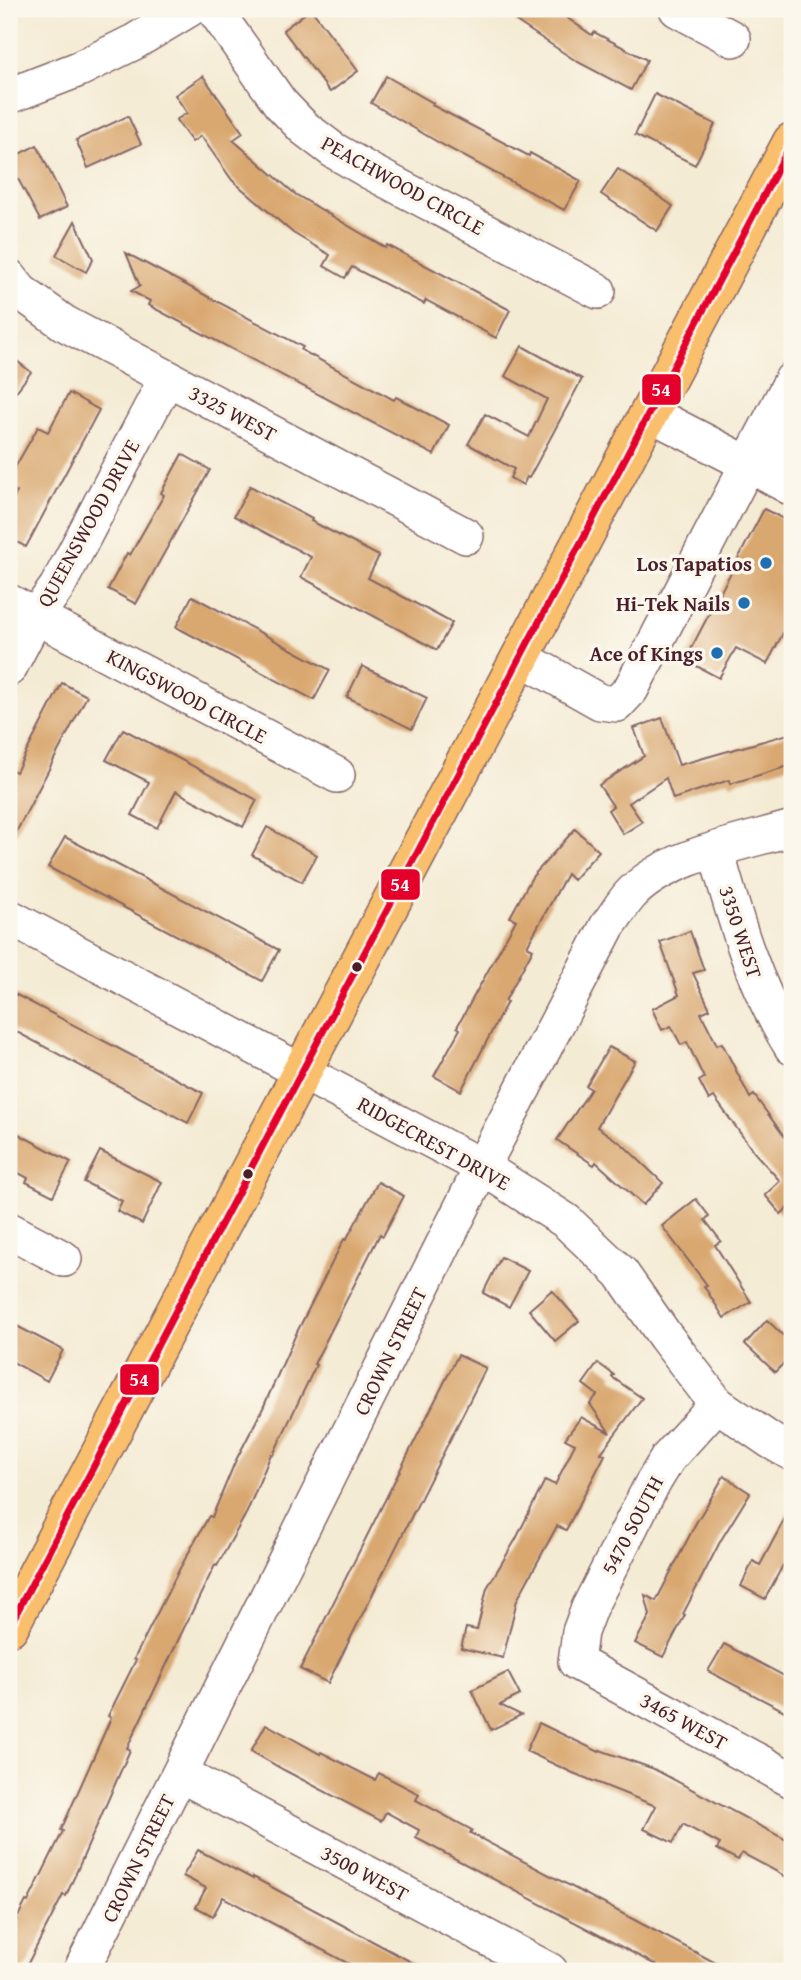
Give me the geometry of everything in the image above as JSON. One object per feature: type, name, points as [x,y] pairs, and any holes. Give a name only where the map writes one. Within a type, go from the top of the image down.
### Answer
[{"type":"main road","points":[[9,1627],[649,413],[787,166]]},
{"type":"street","points":[[9,96],[79,69],[134,42],[189,9]]},
{"type":"street","name":"PEACHWOOD CIRCLE","points":[[214,9],[280,103],[304,128],[371,172],[598,291]]},
{"type":"street","points":[[677,9],[733,39]]},
{"type":"street","name":"3325 WEST","points":[[9,276],[21,292],[64,324],[466,536]]},
{"type":"street","name":"QUEENSWOOD DRIVE","points":[[9,668],[23,609],[57,587],[167,378]]},
{"type":"street","points":[[520,657],[600,702],[610,705],[624,699],[754,468],[792,380]]},
{"type":"street","points":[[649,413],[792,488]]},
{"type":"street","points":[[754,468],[792,444]]},
{"type":"street","name":"KINGSWOOD CIRCLE","points":[[23,609],[337,775]]},
{"type":"street","name":"CROWN STREET","points":[[82,1971],[482,1167],[608,925],[630,895],[650,877],[672,863],[792,828]]},
{"type":"street","name":"3350 WEST","points":[[716,851],[734,916],[759,985],[792,1047]]},
{"type":"street","name":"RIDGECREST DRIVE","points":[[9,917],[482,1167],[566,1221],[621,1273],[717,1404],[792,1453]]},
{"type":"street","points":[[9,1230],[64,1259]]},
{"type":"street","name":"5470 SOUTH","points":[[576,1662],[580,1632],[589,1608],[650,1488],[668,1458],[717,1404]]},
{"type":"street","name":"3465 WEST","points":[[576,1662],[792,1780]]},
{"type":"street","name":"3500 WEST","points":[[180,1774],[550,1971]]},
{"type":"building","points":[[311,9],[358,71],[330,92],[283,30]]},
{"type":"building","points":[[498,9],[554,9],[592,35],[594,32],[647,60],[631,90],[576,61]]},
{"type":"building","points":[[203,76],[243,133],[233,140],[295,194],[386,248],[387,245],[510,310],[496,338],[426,300],[424,304],[352,267],[345,278],[324,266],[330,255],[293,233],[232,180],[201,136],[192,142],[176,120],[187,113],[175,95]]},
{"type":"building","points":[[386,76],[433,103],[432,105],[581,181],[564,210],[371,103]]},
{"type":"building","points":[[655,94],[715,124],[695,165],[635,135]]},
{"type":"building","points":[[128,116],[141,144],[88,168],[76,140]]},
{"type":"building","points":[[37,145],[67,207],[40,220],[9,162],[9,159]]},
{"type":"building","points":[[618,169],[673,206],[657,231],[601,194]]},
{"type":"building","points":[[75,221],[93,259],[86,272],[56,255]]},
{"type":"building","points":[[126,253],[303,347],[301,350],[394,400],[396,397],[449,425],[434,455],[148,305],[150,301],[131,291],[140,286]]},
{"type":"building","points":[[522,346],[582,379],[523,485],[510,478],[514,469],[468,444],[485,414],[529,437],[547,399],[505,376]]},
{"type":"building","points":[[9,355],[31,372],[9,401]]},
{"type":"building","points":[[69,393],[99,410],[26,547],[9,538],[9,507],[17,492],[9,488],[9,478],[38,427],[48,432]]},
{"type":"building","points":[[182,454],[210,470],[136,604],[108,589],[127,553],[130,555],[164,495],[161,493]]},
{"type":"building","points":[[250,486],[379,556],[368,578],[452,623],[437,650],[301,577],[311,557],[234,516]]},
{"type":"building","points":[[764,509],[792,523],[792,637],[783,633],[767,664],[736,648],[719,678],[685,660]]},
{"type":"building","points":[[192,596],[330,670],[314,700],[176,627]]},
{"type":"building","points":[[362,666],[427,698],[412,729],[347,697]]},
{"type":"building","points":[[62,683],[87,696],[9,846],[9,768],[16,772]]},
{"type":"building","points":[[662,718],[679,765],[792,733],[792,765],[730,784],[729,780],[673,799],[666,778],[629,803],[642,822],[623,834],[608,810],[613,806],[599,785],[644,756],[634,728]]},
{"type":"building","points":[[123,729],[257,800],[243,827],[176,791],[157,828],[132,815],[149,782],[106,760]]},
{"type":"building","points":[[267,827],[317,855],[302,882],[252,855]]},
{"type":"building","points":[[575,829],[599,851],[573,880],[567,874],[527,946],[533,949],[461,1091],[434,1076],[460,1029],[457,1027],[516,920],[510,917],[532,877]]},
{"type":"building","points":[[65,837],[279,950],[262,981],[48,867]]},
{"type":"building","points":[[690,931],[704,970],[693,973],[710,1009],[701,1013],[717,1045],[722,1043],[750,1098],[754,1095],[792,1147],[792,1204],[781,1214],[765,1195],[780,1181],[754,1152],[714,1097],[709,1100],[699,1081],[704,1078],[687,1042],[681,1045],[671,1026],[662,1030],[652,1009],[679,995],[660,942]]},
{"type":"building","points":[[9,991],[203,1093],[188,1123],[9,1028]]},
{"type":"building","points":[[609,1047],[635,1061],[597,1127],[622,1144],[663,1183],[643,1205],[596,1162],[594,1165],[557,1140],[591,1089],[586,1086]]},
{"type":"building","points":[[9,1129],[71,1162],[53,1196],[26,1182],[28,1178],[9,1168]]},
{"type":"building","points":[[100,1151],[162,1182],[142,1224],[117,1211],[122,1201],[84,1182]]},
{"type":"building","points":[[378,1182],[404,1196],[383,1236],[380,1234],[314,1364],[316,1365],[273,1455],[271,1454],[247,1512],[217,1566],[215,1565],[184,1628],[127,1748],[130,1750],[66,1896],[63,1895],[24,1971],[9,1971],[9,1934],[63,1831],[61,1830],[111,1718],[108,1716],[136,1660],[134,1659],[179,1570],[209,1516],[212,1517],[296,1334],[344,1239],[346,1240]]},
{"type":"building","points":[[696,1199],[709,1216],[705,1220],[721,1241],[715,1245],[751,1302],[724,1318],[704,1286],[707,1285],[662,1226]]},
{"type":"building","points":[[501,1257],[528,1271],[509,1307],[483,1293]]},
{"type":"building","points":[[552,1290],[579,1321],[555,1341],[529,1310]]},
{"type":"building","points":[[767,1320],[792,1344],[792,1355],[775,1372],[745,1344]]},
{"type":"building","points":[[9,1322],[63,1350],[47,1381],[9,1360]]},
{"type":"building","points":[[458,1355],[486,1368],[328,1683],[300,1669]]},
{"type":"building","points":[[598,1363],[614,1375],[612,1377],[642,1398],[601,1453],[605,1455],[566,1530],[557,1526],[517,1600],[503,1658],[461,1648],[466,1628],[477,1630],[487,1588],[516,1539],[545,1480],[555,1485],[575,1444],[565,1439],[581,1417],[610,1433],[590,1404],[597,1395],[583,1384]]},
{"type":"building","points":[[724,1476],[750,1493],[721,1540],[663,1657],[635,1643],[650,1615],[645,1595],[656,1601],[696,1523]]},
{"type":"building","points":[[792,1505],[792,1570],[783,1565],[765,1599],[741,1586],[753,1561],[760,1565]]},
{"type":"building","points":[[724,1644],[792,1680],[792,1715],[708,1671]]},
{"type":"building","points":[[508,1672],[520,1695],[500,1705],[521,1715],[491,1730],[472,1690]]},
{"type":"building","points":[[539,1723],[599,1752],[600,1750],[654,1769],[792,1843],[792,1880],[742,1853],[738,1860],[717,1849],[720,1844],[683,1824],[673,1843],[644,1829],[656,1806],[526,1751]]},
{"type":"building","points":[[266,1724],[375,1780],[379,1773],[419,1794],[416,1800],[472,1830],[470,1833],[731,1971],[667,1971],[416,1838],[419,1830],[386,1812],[381,1821],[284,1770],[251,1751]]},
{"type":"building","points":[[198,1850],[428,1971],[362,1971],[223,1897],[213,1916],[196,1907],[206,1888],[183,1876]]},
{"type":"transit line","name":"54","points":[[9,1627],[792,142]]},
{"type":"place","name":"Los Tapatios","points":[[766,563]]},
{"type":"place","name":"Hi-Tek Nails","points":[[744,603]]},
{"type":"place","name":"Ace of Kings","points":[[717,653]]}]
